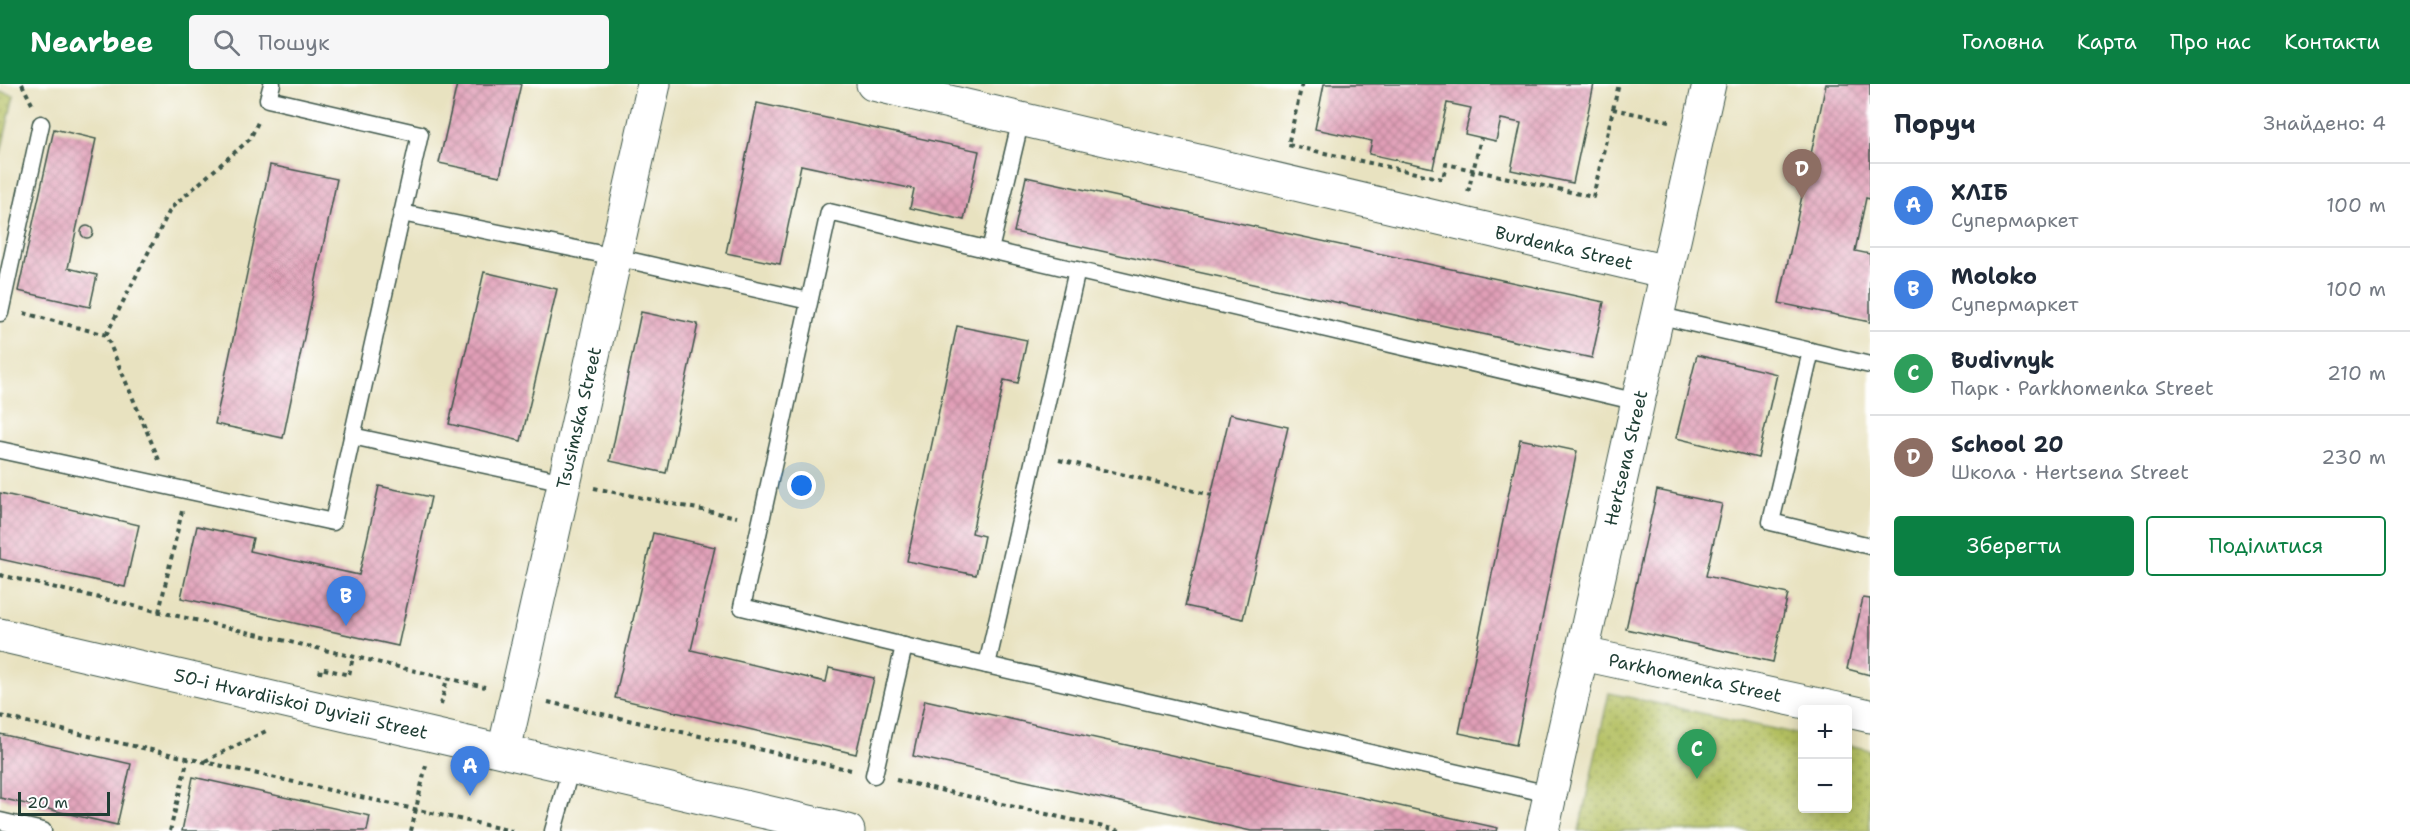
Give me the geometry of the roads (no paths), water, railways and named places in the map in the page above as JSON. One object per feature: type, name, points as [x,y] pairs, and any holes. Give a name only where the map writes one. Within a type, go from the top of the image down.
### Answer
[{"type":"street","name":"Tsusimska Street","points":[[504,751],[654,84]]},
{"type":"street","points":[[873,84],[1021,119]]},
{"type":"street","name":"Hertsena Street","points":[[1542,831],[1709,84]]},
{"type":"street","name":"Burdenka Street","points":[[1021,119],[1667,273]]},
{"type":"street","name":"50-i Hvardiiskoi Dyvizii Street","points":[[0,635],[848,831]]},
{"type":"street","name":"Parkhomenka Street","points":[[1582,654],[1819,705]]},
{"type":"street","points":[[1852,712],[1870,716]]},
{"type":"lane","points":[[0,450],[333,522],[420,134],[270,92]]},
{"type":"lane","points":[[990,250],[1021,119]]},
{"type":"lane","points":[[1,310],[41,124]]},
{"type":"lane","points":[[1549,794],[904,646],[742,606],[829,212],[1638,402]]},
{"type":"lane","points":[[402,213],[615,257],[809,301]]},
{"type":"lane","points":[[987,665],[1077,270]]},
{"type":"lane","points":[[1658,315],[1870,365]]},
{"type":"lane","points":[[1811,351],[1771,522],[1870,546]]},
{"type":"lane","points":[[352,436],[564,482]]},
{"type":"lane","points":[[874,775],[904,646]]},
{"type":"lane","points":[[553,831],[571,767]]},
{"type":"lane","points":[[0,821],[43,831]]},
{"type":"place","name":"School 20","points":[[1802,199]]},
{"type":"place","name":"Moloko","points":[[346,626]]},
{"type":"place","name":"Budivnyk","points":[[1697,779]]},
{"type":"place","name":"ХЛІБ","points":[[470,796]]}]
